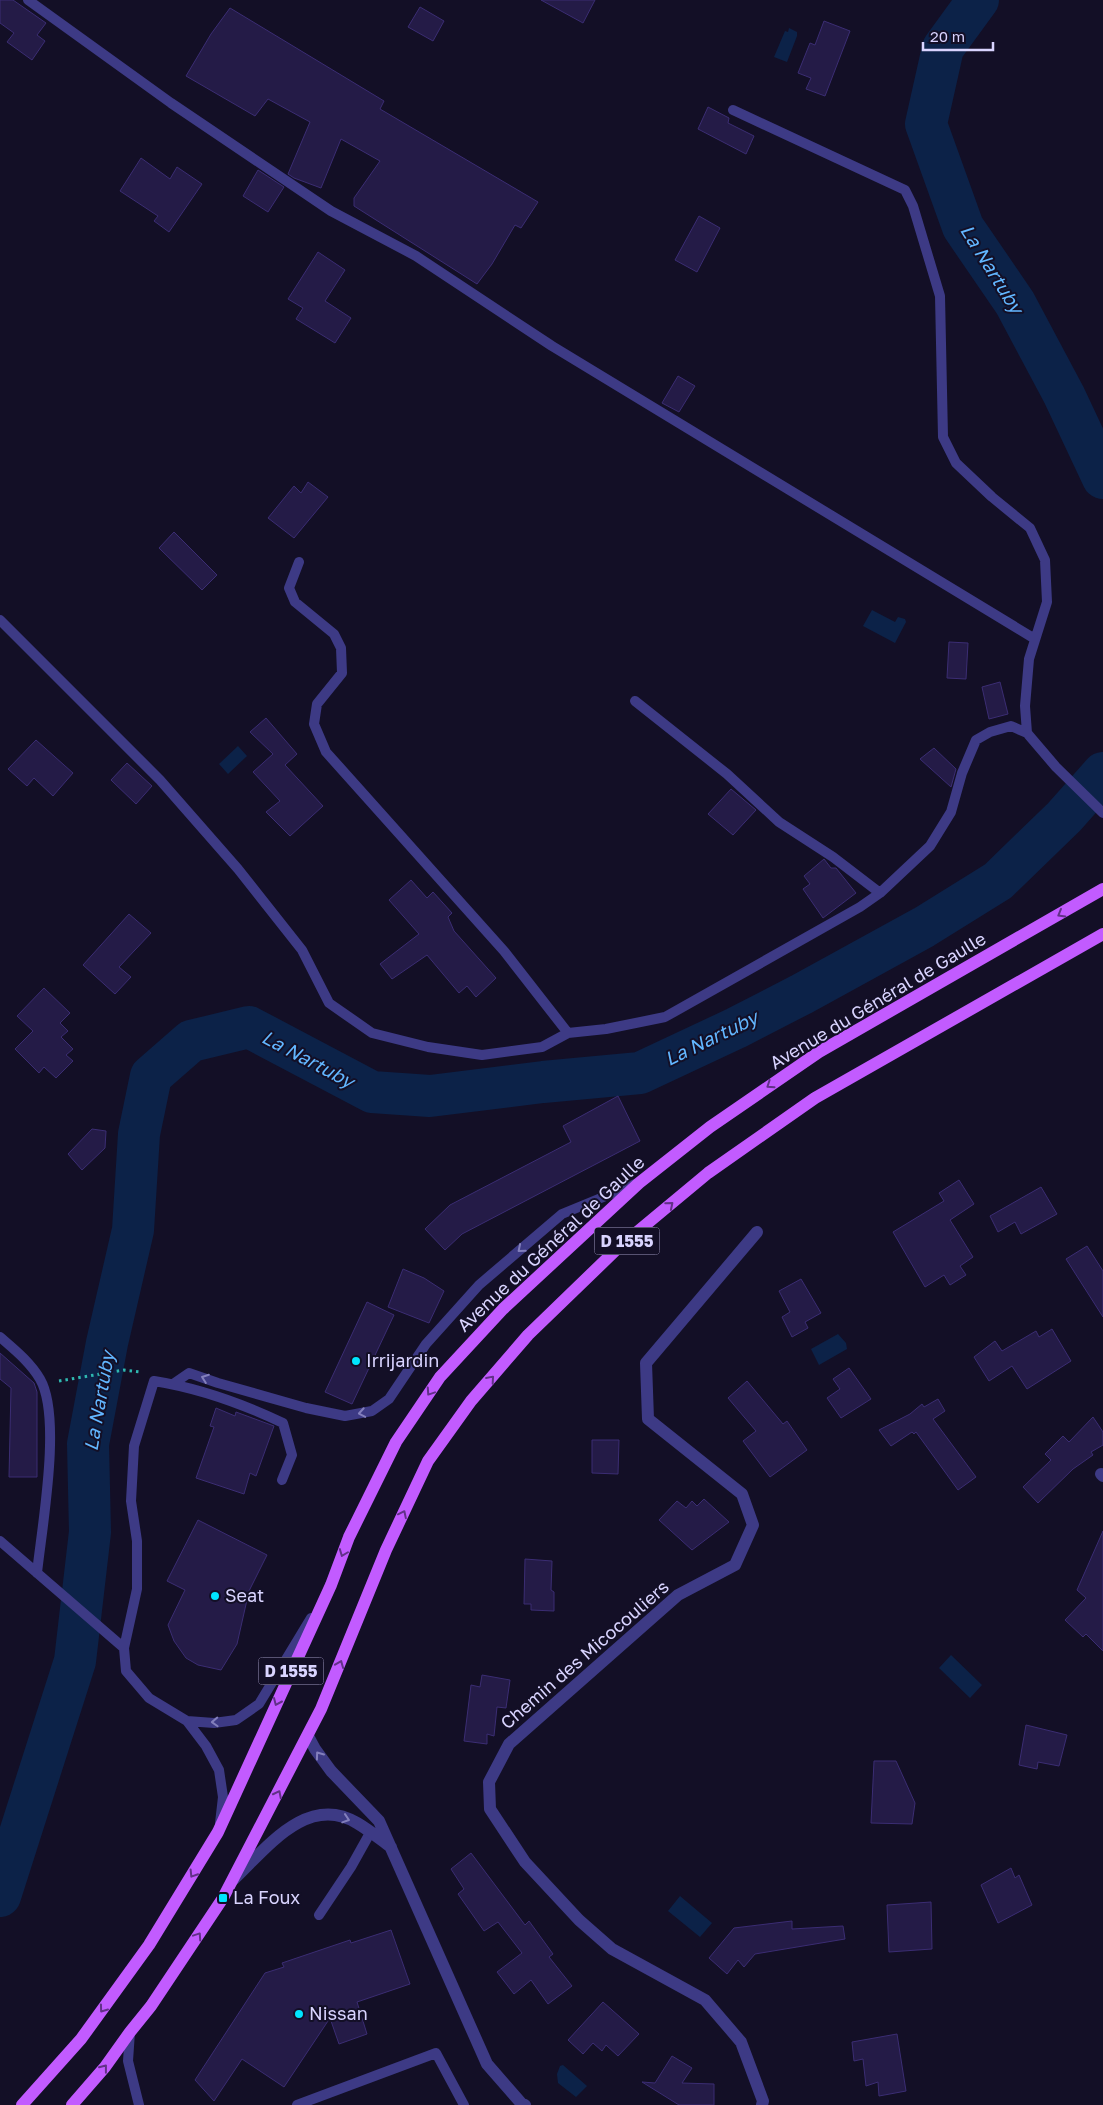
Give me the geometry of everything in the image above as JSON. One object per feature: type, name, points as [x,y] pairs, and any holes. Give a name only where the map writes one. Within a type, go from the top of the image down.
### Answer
[{"type":"main road","name":"Avenue du Général de Gaulle","points":[[22,2105],[81,2039],[149,1944],[218,1832],[330,1585],[349,1537],[396,1442],[440,1377],[503,1309],[639,1182],[710,1127],[819,1052],[1103,890]]},
{"type":"main road","name":"D 1555","points":[[72,2105],[105,2067],[151,2006],[234,1879],[322,1709],[386,1550],[428,1461],[471,1402],[528,1335],[619,1247],[708,1173],[815,1098],[1103,934]]},
{"type":"street","name":"Chemin des Micocouliers","points":[[757,1232],[646,1363],[648,1420],[742,1494],[753,1525],[735,1565],[678,1595],[509,1744],[489,1782],[490,1809],[525,1862],[579,1920],[612,1948],[705,2000],[741,2042],[762,2105]]},
{"type":"street","points":[[308,1736],[314,1749],[330,1771],[380,1821],[487,2064],[521,2103],[525,2105]]},
{"type":"street","points":[[234,1879],[290,1826],[304,1818],[320,1814],[336,1816],[356,1822],[391,1847]]},
{"type":"lane","points":[[28,0],[171,103],[331,211],[416,256],[552,346],[1035,639]]},
{"type":"lane","points":[[733,110],[905,190],[913,206],[940,296],[943,438],[956,462],[992,497],[1030,528],[1045,560],[1047,602],[1029,659],[1025,706],[1027,733]]},
{"type":"lane","points":[[299,562],[289,588],[295,602],[334,634],[341,648],[342,673],[317,704],[314,724],[326,752],[504,951],[568,1033]]},
{"type":"lane","points":[[0,620],[160,780],[238,870],[302,950],[329,1003],[372,1033],[428,1047],[482,1055],[542,1048],[568,1033],[606,1029],[665,1017],[722,987],[860,907],[880,893],[930,846],[952,812],[962,773],[976,740],[990,732],[1011,726],[1027,733],[1056,768],[1103,813]]},
{"type":"lane","points":[[635,701],[727,774],[779,822],[833,857],[880,893]]},
{"type":"lane","points":[[173,1384],[190,1372],[218,1383],[306,1408],[345,1416],[372,1411],[389,1399],[426,1344],[479,1285],[562,1214],[639,1182]]},
{"type":"lane","points":[[0,1337],[26,1360],[41,1380],[49,1405],[51,1441],[37,1573]]},
{"type":"lane","points":[[282,1480],[292,1455],[283,1423],[255,1410],[173,1384],[154,1381],[134,1446],[131,1501],[137,1541],[136,1589],[124,1648],[126,1671],[149,1698],[187,1720],[214,1723],[236,1720],[259,1704],[330,1585]]},
{"type":"lane","points":[[0,1542],[124,1648]]},
{"type":"lane","points":[[187,1720],[206,1746],[219,1770],[223,1798],[218,1832]]},
{"type":"lane","points":[[318,1915],[351,1867],[370,1833]]},
{"type":"lane","points":[[130,2032],[128,2061],[139,2105]]},
{"type":"lane","points":[[297,2105],[436,2053],[464,2105]]},
{"type":"path","points":[[63,1381],[124,1370]]},
{"type":"water","points":[[789,28],[797,32],[797,36],[787,62],[774,57],[785,31],[788,32]]},
{"type":"water","points":[[872,610],[895,622],[898,617],[905,619],[906,622],[895,643],[863,626]]},
{"type":"water","points":[[238,746],[247,756],[228,774],[219,764]]},
{"type":"water","points":[[838,1334],[846,1343],[847,1349],[819,1365],[811,1349]]},
{"type":"water","points":[[951,1655],[982,1685],[970,1698],[939,1668]]},
{"type":"water","points":[[680,1896],[712,1923],[700,1937],[668,1911]]},
{"type":"water","points":[[563,2065],[587,2086],[576,2097],[558,2083],[557,2074],[560,2066]]},
{"type":"building","points":[[0,0],[13,0],[46,23],[37,35],[45,41],[32,60],[7,42],[14,33],[0,23]]},
{"type":"building","points":[[541,0],[595,0],[583,23]]},
{"type":"building","points":[[420,7],[444,21],[433,41],[408,27]]},
{"type":"building","points":[[230,8],[384,101],[380,109],[538,202],[521,228],[515,225],[492,264],[477,284],[354,206],[354,198],[380,161],[341,139],[321,188],[294,178],[288,174],[310,122],[268,99],[255,116],[186,76],[211,34]]},
{"type":"building","points":[[824,21],[850,31],[825,96],[806,89],[811,78],[798,73],[810,43],[815,45]]},
{"type":"building","points":[[708,107],[729,118],[728,123],[754,136],[746,154],[698,129]]},
{"type":"building","points":[[141,158],[170,179],[177,167],[202,184],[169,232],[154,221],[158,216],[120,191]]},
{"type":"building","points":[[258,170],[284,187],[268,212],[243,196]]},
{"type":"building","points":[[699,216],[720,228],[697,272],[675,260]]},
{"type":"building","points":[[318,252],[345,270],[325,301],[351,318],[335,343],[296,319],[303,308],[288,299]]},
{"type":"building","points":[[678,376],[695,386],[679,412],[662,403]]},
{"type":"building","points":[[308,482],[328,497],[294,538],[268,518],[294,486],[301,493]]},
{"type":"building","points":[[174,532],[217,575],[202,590],[159,548]]},
{"type":"building","points":[[949,642],[968,643],[966,679],[947,678]]},
{"type":"building","points":[[1000,682],[1008,714],[989,719],[982,687]]},
{"type":"building","points":[[266,718],[297,754],[285,765],[323,806],[290,836],[266,812],[280,801],[253,772],[273,754],[250,732]]},
{"type":"building","points":[[36,740],[73,773],[53,796],[34,778],[27,786],[8,769]]},
{"type":"building","points":[[934,748],[956,769],[951,787],[920,759]]},
{"type":"building","points":[[127,763],[152,786],[136,804],[111,780]]},
{"type":"building","points":[[731,789],[756,810],[733,835],[708,814]]},
{"type":"building","points":[[824,859],[831,868],[836,868],[856,893],[823,918],[803,889],[810,884],[804,876]]},
{"type":"building","points":[[411,880],[427,898],[433,892],[452,913],[448,917],[454,931],[496,978],[476,997],[467,986],[459,993],[427,955],[392,979],[380,964],[419,934],[389,900]]},
{"type":"building","points":[[129,914],[151,933],[119,967],[131,977],[115,994],[83,965]]},
{"type":"building","points":[[44,988],[70,1013],[60,1023],[68,1031],[61,1037],[73,1049],[66,1055],[73,1061],[56,1078],[44,1067],[39,1073],[15,1049],[33,1031],[17,1016]]},
{"type":"building","points":[[618,1096],[640,1141],[462,1234],[445,1250],[425,1229],[450,1205],[571,1142],[563,1126]]},
{"type":"building","points":[[92,1129],[106,1131],[105,1148],[82,1170],[68,1154]]},
{"type":"building","points":[[959,1180],[974,1204],[950,1220],[973,1257],[960,1266],[966,1275],[950,1285],[944,1275],[925,1287],[893,1232],[944,1201],[939,1193]]},
{"type":"building","points":[[1041,1187],[1057,1214],[1021,1234],[1015,1222],[998,1232],[990,1216]]},
{"type":"building","points":[[1087,1246],[1103,1271],[1103,1317],[1066,1259]]},
{"type":"building","points":[[403,1269],[424,1278],[444,1291],[429,1323],[388,1307]]},
{"type":"building","points":[[801,1279],[821,1313],[805,1322],[808,1328],[792,1337],[782,1317],[790,1312],[779,1291]]},
{"type":"building","name":"Irrijardin","points":[[367,1302],[394,1315],[352,1404],[325,1392]]},
{"type":"building","points":[[1052,1329],[1071,1361],[1027,1389],[1012,1366],[989,1381],[974,1357],[995,1341],[1002,1351],[1036,1331],[1039,1337]]},
{"type":"building","points":[[0,1353],[34,1383],[37,1392],[37,1477],[9,1477],[11,1388],[0,1379]]},
{"type":"building","points":[[849,1368],[871,1399],[841,1418],[827,1398],[840,1389],[833,1379]]},
{"type":"building","points":[[747,1381],[783,1424],[787,1421],[807,1450],[770,1477],[743,1441],[756,1431],[728,1398]]},
{"type":"building","points":[[938,1399],[945,1411],[933,1419],[976,1477],[958,1490],[916,1432],[914,1434],[912,1432],[891,1446],[879,1430],[910,1414],[922,1404],[924,1407]]},
{"type":"building","points":[[216,1408],[235,1416],[236,1412],[274,1426],[256,1476],[250,1473],[244,1494],[196,1478],[214,1427],[210,1426]]},
{"type":"building","points":[[1093,1417],[1103,1432],[1103,1445],[1091,1452],[1093,1455],[1073,1469],[1038,1503],[1023,1487],[1051,1460],[1045,1454],[1063,1436],[1069,1442]]},
{"type":"building","points":[[592,1440],[619,1440],[618,1474],[592,1473]]},
{"type":"building","points":[[704,1499],[729,1522],[692,1550],[659,1520],[677,1501],[686,1508],[692,1501],[697,1506]]},
{"type":"building","name":"Seat","points":[[198,1520],[267,1555],[249,1591],[237,1644],[221,1670],[198,1665],[186,1658],[174,1641],[168,1625],[185,1590],[167,1581]]},
{"type":"building","points":[[1103,1531],[1103,1651],[1086,1634],[1083,1637],[1065,1620],[1086,1598],[1077,1590]]},
{"type":"building","points":[[525,1559],[552,1561],[551,1590],[554,1592],[554,1611],[531,1610],[531,1604],[524,1604]]},
{"type":"building","points":[[482,1675],[510,1680],[506,1708],[497,1707],[494,1736],[487,1734],[487,1744],[464,1741],[471,1685],[480,1687]]},
{"type":"building","points":[[1026,1725],[1067,1735],[1059,1766],[1038,1762],[1037,1769],[1019,1765]]},
{"type":"building","points":[[874,1761],[896,1761],[915,1803],[912,1824],[871,1823]]},
{"type":"building","points":[[471,1853],[525,1925],[529,1921],[553,1954],[549,1957],[572,1986],[548,2004],[531,1980],[514,1994],[497,1972],[522,1953],[498,1922],[484,1931],[458,1894],[464,1889],[451,1869]]},
{"type":"building","points":[[1011,1868],[1015,1878],[1019,1875],[1032,1905],[998,1923],[981,1885]]},
{"type":"building","points":[[931,1902],[932,1949],[889,1952],[887,1905]]},
{"type":"building","points":[[792,1921],[792,1929],[843,1926],[845,1939],[755,1954],[744,1967],[738,1960],[727,1974],[709,1958],[734,1928]]},
{"type":"building","name":"Nissan","points":[[391,1930],[410,1984],[357,2002],[367,2034],[339,2044],[330,2018],[284,2087],[242,2059],[214,2101],[195,2080],[265,1973],[284,1967],[282,1963],[350,1940],[351,1943]]},
{"type":"building","points":[[603,2002],[639,2034],[618,2056],[606,2045],[602,2051],[593,2043],[583,2054],[568,2040]]},
{"type":"building","points":[[897,2034],[906,2091],[879,2096],[878,2082],[866,2086],[863,2059],[854,2061],[852,2042]]},
{"type":"building","points":[[672,2056],[692,2068],[682,2083],[714,2084],[714,2105],[679,2105],[642,2082],[655,2083]]},
{"type":"waterway","name":"La Nartuby","points":[[978,0],[943,48],[926,124],[963,227],[1015,303],[1064,395],[1103,478]]},
{"type":"waterway","name":"La Nartuby","points":[[0,1896],[75,1661],[90,1532],[88,1444],[107,1343],[133,1230],[139,1134],[151,1076],[191,1041],[249,1027],[372,1092],[430,1096],[543,1082],[640,1073],[736,1028],[802,994],[924,927],[998,881],[1064,817],[1103,773]]},
{"type":"place","name":"Irrijardin","points":[[356,1361]]},
{"type":"place","name":"Seat","points":[[215,1596]]},
{"type":"place","name":"La Foux","points":[[223,1898]]},
{"type":"place","name":"Nissan","points":[[299,2014]]}]
